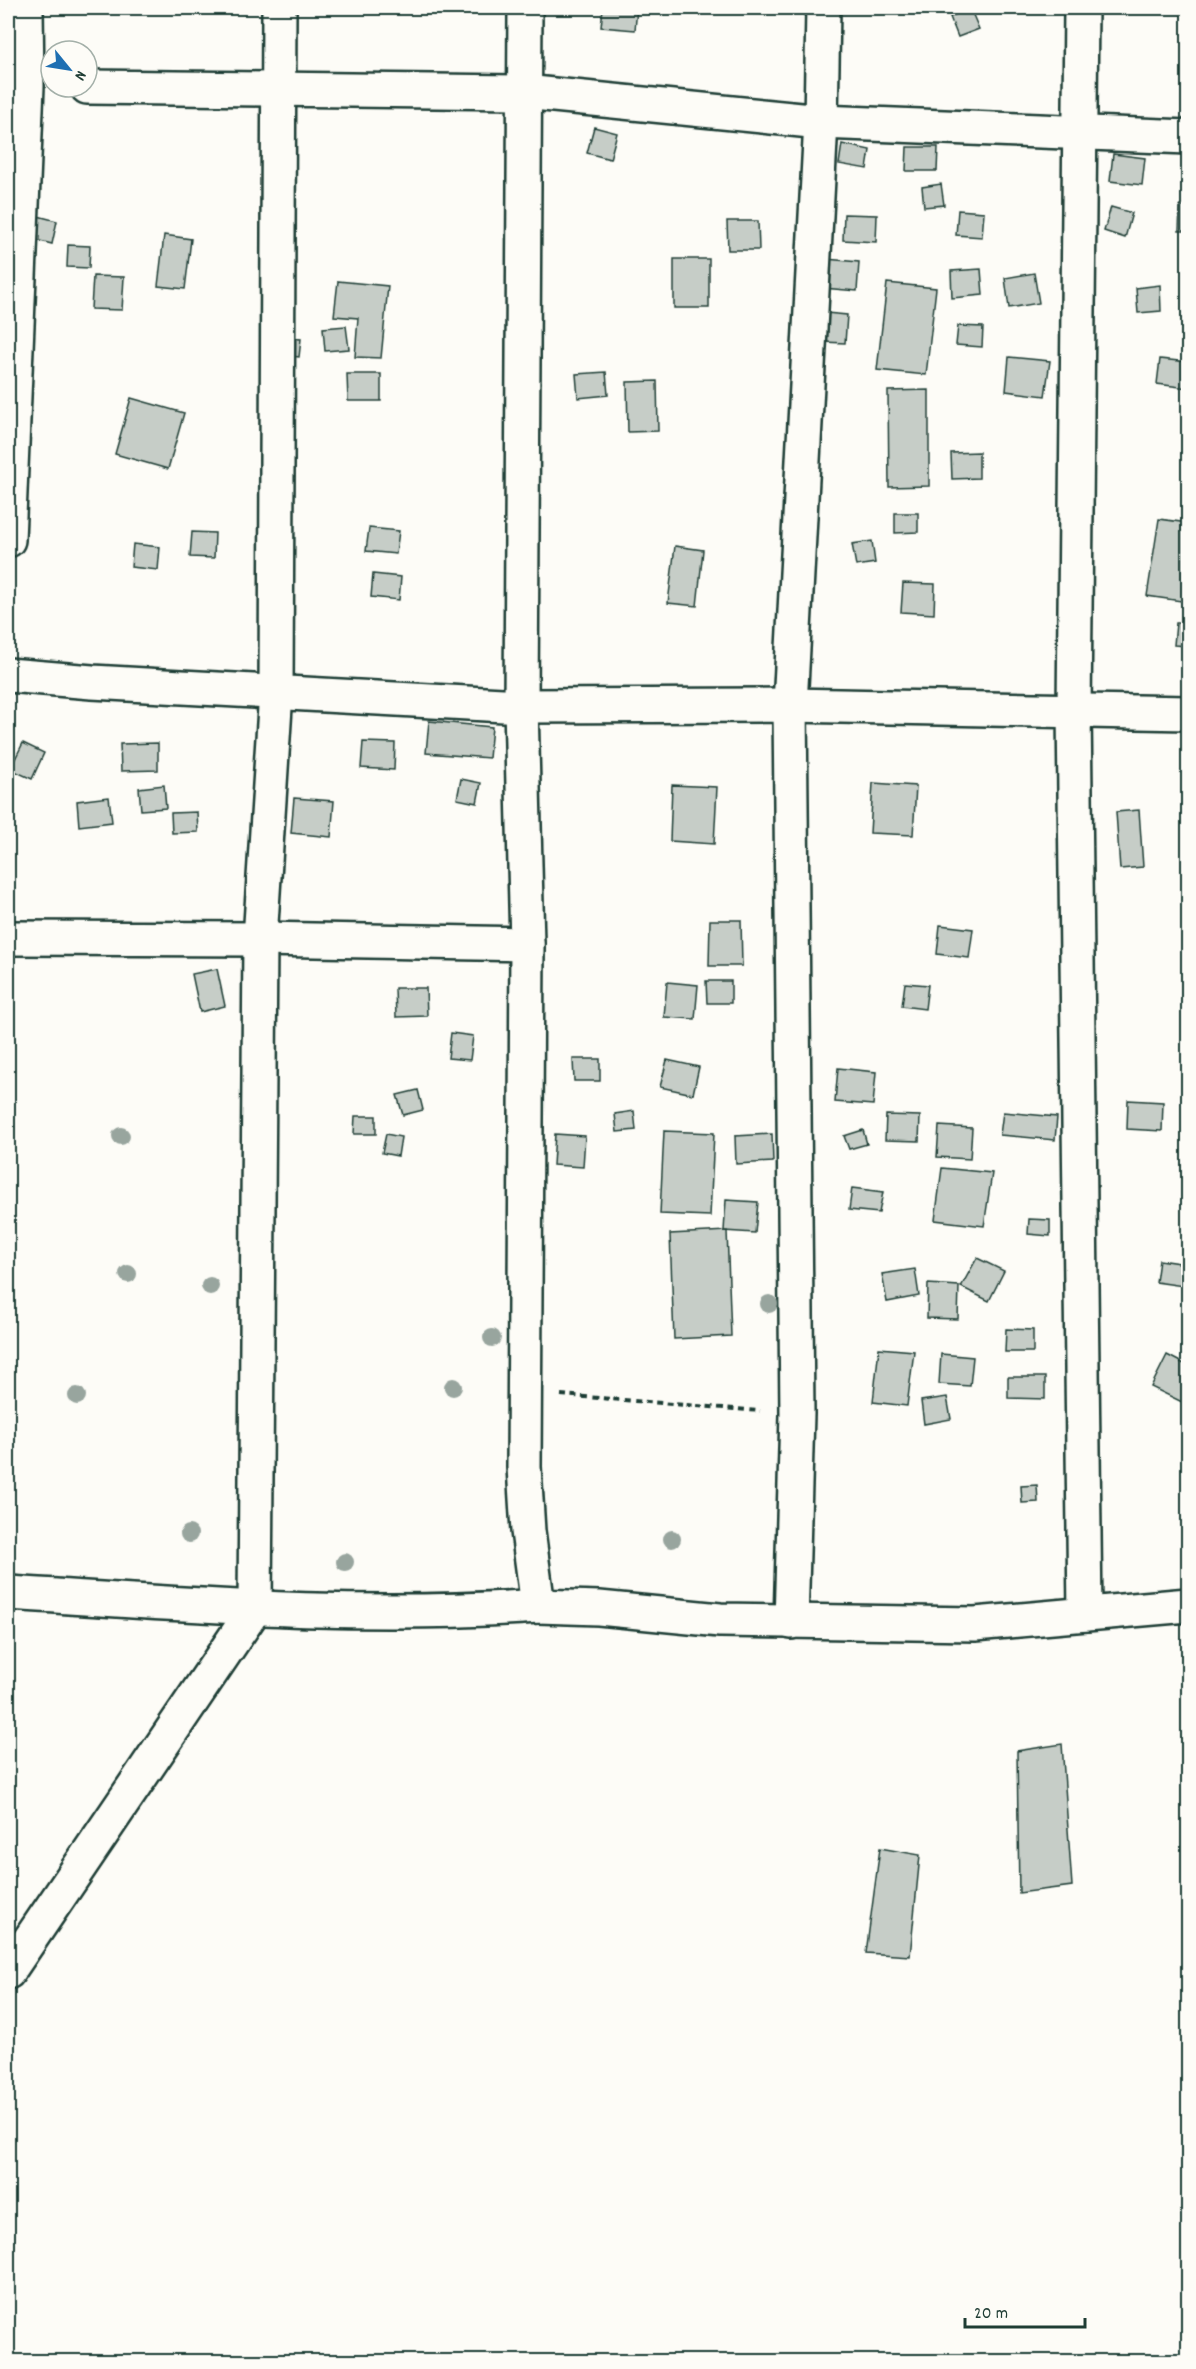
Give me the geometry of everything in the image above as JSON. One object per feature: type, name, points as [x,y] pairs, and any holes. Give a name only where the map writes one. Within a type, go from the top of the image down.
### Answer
[{"type":"street","points":[[8,540],[29,86],[26,8]]},
{"type":"street","points":[[8,1972],[255,1608],[260,939],[276,692],[279,8]]},
{"type":"street","points":[[525,8],[521,706],[527,944],[524,1392],[528,1531],[538,1606]]},
{"type":"street","points":[[791,1622],[797,1414],[790,705],[821,122],[823,8]]},
{"type":"street","points":[[1081,8],[1074,711],[1085,1614]]},
{"type":"street","points":[[99,87],[524,92],[821,122],[1188,137]]},
{"type":"street","points":[[8,675],[92,682],[521,706],[790,705],[1188,713]]},
{"type":"street","points":[[8,939],[260,939],[527,944]]},
{"type":"street","points":[[8,1593],[255,1608],[364,1612],[471,1611],[538,1606],[599,1608],[720,1620],[975,1624],[1188,1605]]},
{"type":"path","points":[[524,1392],[797,1414]]},
{"type":"building","points":[[603,8],[637,8],[635,30],[601,27]]},
{"type":"building","points":[[970,8],[979,29],[958,37],[950,17]]},
{"type":"building","points":[[594,127],[617,133],[610,159],[587,153]]},
{"type":"building","points":[[842,144],[870,150],[867,169],[839,164]]},
{"type":"building","points":[[907,147],[938,147],[937,171],[906,171]]},
{"type":"building","points":[[1113,154],[1145,158],[1142,185],[1110,181]]},
{"type":"building","points":[[941,184],[944,205],[924,207],[922,187]]},
{"type":"building","points":[[1180,206],[1188,206],[1188,231],[1179,231]]},
{"type":"building","points":[[1111,207],[1132,213],[1125,238],[1104,231]]},
{"type":"building","points":[[958,210],[984,212],[982,237],[956,235]]},
{"type":"building","points":[[844,214],[877,215],[876,242],[843,240]]},
{"type":"building","points":[[34,215],[57,221],[52,244],[28,238]]},
{"type":"building","points":[[727,221],[758,221],[759,250],[728,250]]},
{"type":"building","points":[[164,235],[191,239],[185,289],[158,286]]},
{"type":"building","points":[[68,245],[90,246],[89,268],[67,267]]},
{"type":"building","points":[[674,259],[709,259],[709,308],[674,308]]},
{"type":"building","points":[[826,259],[859,262],[857,291],[823,288]]},
{"type":"building","points":[[981,269],[983,295],[952,298],[951,271]]},
{"type":"building","points":[[1034,273],[1039,303],[1009,308],[1005,278]]},
{"type":"building","points":[[93,276],[124,277],[122,310],[91,309]]},
{"type":"building","points":[[338,281],[388,286],[381,358],[355,357],[358,318],[334,316]]},
{"type":"building","points":[[887,283],[936,288],[926,375],[877,370]]},
{"type":"building","points":[[1160,285],[1161,311],[1138,313],[1136,288]]},
{"type":"building","points":[[826,313],[847,315],[845,343],[823,342]]},
{"type":"building","points":[[346,326],[349,349],[325,351],[323,328]]},
{"type":"building","points":[[958,326],[983,327],[982,347],[956,345]]},
{"type":"building","points":[[286,338],[301,339],[299,357],[283,355]]},
{"type":"building","points":[[1009,357],[1050,361],[1045,396],[1006,391]]},
{"type":"building","points":[[1160,359],[1188,362],[1188,388],[1157,384]]},
{"type":"building","points":[[606,372],[608,395],[578,398],[576,374]]},
{"type":"building","points":[[347,374],[381,374],[381,401],[348,401]]},
{"type":"building","points":[[657,381],[658,431],[628,432],[627,382]]},
{"type":"building","points":[[929,390],[929,486],[889,487],[888,391]]},
{"type":"building","points":[[131,398],[184,413],[168,469],[115,454]]},
{"type":"building","points":[[979,452],[979,478],[952,479],[951,453]]},
{"type":"building","points":[[895,513],[918,513],[918,532],[895,533]]},
{"type":"building","points":[[1159,519],[1188,523],[1188,602],[1147,596]]},
{"type":"building","points":[[369,528],[399,531],[396,554],[366,551]]},
{"type":"building","points":[[192,532],[215,533],[214,558],[190,557]]},
{"type":"building","points":[[872,541],[875,563],[856,566],[852,544]]},
{"type":"building","points":[[133,544],[160,547],[158,570],[131,567]]},
{"type":"building","points":[[675,546],[703,550],[697,606],[668,603]]},
{"type":"building","points":[[373,574],[401,577],[399,600],[371,597]]},
{"type":"building","points":[[903,583],[935,584],[934,614],[901,612]]},
{"type":"building","points":[[1176,623],[1188,623],[1188,646],[1174,645]]},
{"type":"building","points":[[429,721],[492,727],[489,758],[426,753]]},
{"type":"building","points":[[363,742],[395,743],[394,770],[361,768]]},
{"type":"building","points":[[23,743],[44,753],[32,779],[10,769]]},
{"type":"building","points":[[158,743],[158,770],[121,771],[120,744]]},
{"type":"building","points":[[461,779],[481,783],[477,803],[457,799]]},
{"type":"building","points":[[873,783],[916,786],[913,835],[870,833]]},
{"type":"building","points":[[164,785],[166,808],[141,810],[139,788]]},
{"type":"building","points":[[672,785],[717,787],[714,844],[670,841]]},
{"type":"building","points":[[109,797],[112,822],[79,826],[77,801]]},
{"type":"building","points":[[294,798],[334,801],[331,837],[291,833]]},
{"type":"building","points":[[1139,810],[1143,867],[1120,869],[1116,812]]},
{"type":"building","points":[[197,812],[198,832],[172,833],[171,813]]},
{"type":"building","points":[[710,920],[741,920],[742,966],[709,966]]},
{"type":"building","points":[[940,925],[973,929],[969,958],[937,954]]},
{"type":"building","points":[[217,969],[225,1006],[200,1012],[192,974]]},
{"type":"building","points":[[706,981],[731,981],[731,1003],[707,1003]]},
{"type":"building","points":[[667,982],[698,985],[695,1019],[664,1017]]},
{"type":"building","points":[[905,983],[928,985],[925,1009],[902,1006]]},
{"type":"building","points":[[395,988],[426,988],[427,1016],[396,1017]]},
{"type":"building","points":[[451,1033],[473,1036],[470,1060],[448,1058]]},
{"type":"building","points":[[573,1059],[600,1059],[600,1081],[574,1081]]},
{"type":"building","points":[[667,1060],[699,1067],[693,1094],[660,1087]]},
{"type":"building","points":[[838,1068],[876,1072],[873,1105],[835,1102]]},
{"type":"building","points":[[418,1090],[423,1110],[403,1115],[397,1095]]},
{"type":"building","points":[[1128,1100],[1163,1102],[1162,1131],[1127,1129]]},
{"type":"building","points":[[634,1111],[636,1130],[617,1132],[615,1114]]},
{"type":"building","points":[[1003,1112],[1057,1117],[1055,1140],[1000,1135]]},
{"type":"building","points":[[886,1115],[920,1116],[919,1141],[885,1140]]},
{"type":"building","points":[[355,1116],[376,1116],[376,1134],[354,1134]]},
{"type":"building","points":[[939,1126],[972,1128],[970,1159],[937,1157]]},
{"type":"building","points":[[863,1130],[867,1144],[849,1149],[844,1136]]},
{"type":"building","points":[[664,1131],[714,1133],[710,1216],[660,1214]]},
{"type":"building","points":[[386,1134],[401,1137],[398,1156],[382,1153]]},
{"type":"building","points":[[555,1134],[585,1136],[583,1167],[553,1165]]},
{"type":"building","points":[[772,1134],[773,1162],[736,1164],[735,1136]]},
{"type":"building","points":[[942,1168],[992,1173],[984,1226],[935,1220]]},
{"type":"building","points":[[852,1188],[883,1192],[879,1213],[849,1210]]},
{"type":"building","points":[[726,1200],[758,1202],[755,1233],[724,1231]]},
{"type":"building","points":[[1029,1219],[1050,1220],[1050,1236],[1028,1234]]},
{"type":"building","points":[[727,1231],[731,1336],[674,1339],[670,1234]]},
{"type":"building","points":[[977,1258],[1004,1271],[989,1301],[961,1287]]},
{"type":"building","points":[[1159,1260],[1186,1264],[1183,1286],[1156,1282]]},
{"type":"building","points":[[915,1269],[919,1296],[887,1302],[882,1274]]},
{"type":"building","points":[[928,1284],[959,1286],[958,1319],[927,1318]]},
{"type":"building","points":[[1006,1329],[1033,1330],[1033,1352],[1005,1352]]},
{"type":"building","points":[[879,1348],[914,1351],[907,1406],[873,1402]]},
{"type":"building","points":[[941,1354],[973,1357],[970,1386],[939,1384]]},
{"type":"building","points":[[1167,1355],[1188,1366],[1188,1389],[1182,1402],[1151,1387]]},
{"type":"building","points":[[1008,1377],[1045,1377],[1045,1399],[1008,1398]]},
{"type":"building","points":[[947,1397],[951,1419],[924,1424],[921,1401]]},
{"type":"building","points":[[1037,1485],[1038,1502],[1022,1503],[1021,1486]]},
{"type":"building","points":[[1062,1744],[1072,1886],[1019,1893],[1017,1751]]},
{"type":"building","points":[[880,1848],[920,1855],[910,1956],[866,1953]]}]
